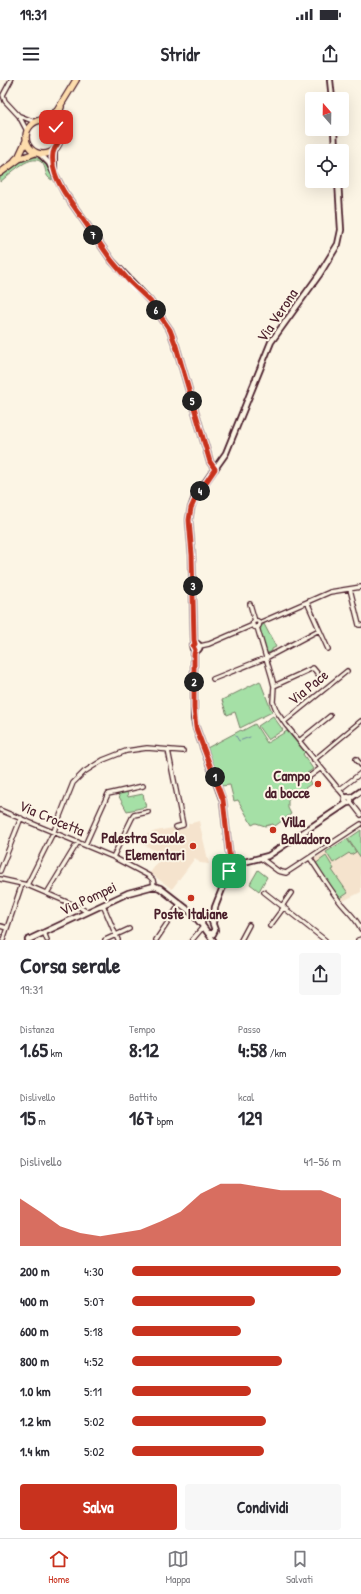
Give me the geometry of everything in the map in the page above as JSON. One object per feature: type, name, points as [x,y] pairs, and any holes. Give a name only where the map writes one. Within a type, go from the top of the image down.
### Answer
[{"type":"main road","points":[[0,174],[20,159],[38,154],[49,154],[54,151],[60,142],[58,116],[63,103],[76,80]]},
{"type":"main road","points":[[12,164],[19,156],[26,141],[27,131],[31,125],[52,115],[63,103]]},
{"type":"main road","points":[[43,120],[50,122],[58,129]]},
{"type":"main road","points":[[26,141],[30,149],[38,154]]},
{"type":"street","points":[[11,80],[3,96],[5,101],[19,116],[27,131]]},
{"type":"street","points":[[330,80],[331,92]]},
{"type":"street","points":[[19,116],[36,122]]},
{"type":"street","points":[[54,151],[54,172]]},
{"type":"street","points":[[38,154],[49,163],[64,192],[112,261],[130,282],[150,301],[170,330],[210,462],[215,469]]},
{"type":"street","name":"Via Verona","points":[[230,861],[223,800],[196,728],[194,718],[195,650],[193,646],[197,645],[194,640],[192,555],[189,520],[191,508],[196,497],[226,453],[271,342],[319,275],[338,244],[341,230],[338,188]]},
{"type":"street","points":[[197,645],[209,644],[255,626],[259,626],[259,623],[330,592],[361,587]]},
{"type":"street","points":[[350,589],[358,625],[361,625]]},
{"type":"street","points":[[306,602],[328,649]]},
{"type":"street","points":[[250,604],[255,620],[253,622],[274,686],[273,702],[277,712],[314,760],[361,815]]},
{"type":"street","points":[[255,620],[259,623]]},
{"type":"street","points":[[213,679],[266,658],[319,630]]},
{"type":"street","points":[[274,686],[313,668],[318,674]]},
{"type":"street","name":"Via Pace","points":[[284,722],[347,671]]},
{"type":"street","points":[[299,741],[330,716]]},
{"type":"street","points":[[314,760],[361,721]]},
{"type":"street","points":[[27,885],[54,832],[74,783],[84,772],[103,760],[126,751],[147,748],[182,751]]},
{"type":"street","points":[[168,750],[183,825],[176,827]]},
{"type":"street","points":[[356,759],[361,765]]},
{"type":"street","points":[[306,779],[321,768]]},
{"type":"street","points":[[339,790],[361,773]]},
{"type":"street","points":[[85,845],[108,794],[143,786]]},
{"type":"street","points":[[230,869],[227,865],[230,861],[236,864],[262,859],[279,850],[361,791]]},
{"type":"street","name":"Via Crocetta","points":[[0,810],[113,857],[149,876],[154,886]]},
{"type":"street","points":[[113,857],[134,815],[148,812]]},
{"type":"street","points":[[0,871],[21,818]]},
{"type":"street","points":[[262,859],[278,870],[286,873],[361,824]]},
{"type":"street","points":[[47,893],[78,842]]},
{"type":"street","points":[[310,858],[335,895],[361,929]]},
{"type":"street","points":[[213,923],[215,907],[230,869],[234,868],[236,864]]},
{"type":"street","points":[[0,879],[27,885],[87,912]]},
{"type":"street","points":[[3,940],[22,884]]},
{"type":"street","points":[[154,886],[160,888],[192,913],[215,940]]},
{"type":"street","name":"Via Pompei","points":[[28,940],[138,889],[154,886]]},
{"type":"street","points":[[264,892],[325,940]]},
{"type":"street","points":[[270,926],[291,893]]},
{"type":"street","points":[[156,940],[180,904]]},
{"type":"street","points":[[103,905],[118,940]]},
{"type":"street","points":[[192,940],[202,926],[202,920],[215,907]]},
{"type":"street","points":[[192,913],[211,919],[215,930],[215,940]]},
{"type":"street","points":[[241,940],[249,924]]},
{"type":"street","points":[[0,926],[7,928]]},
{"type":"street","points":[[105,940],[129,929]]},
{"type":"street","points":[[209,933],[213,934],[215,930]]},
{"type":"street","points":[[44,932],[47,940]]},
{"type":"shaded area","points":[[199,821],[209,864],[200,863],[195,858],[172,889],[150,873],[163,855],[139,842],[143,836],[156,831],[173,828],[174,830],[188,827],[188,824]]},
{"type":"shaded area","points":[[361,830],[361,892],[341,902],[312,860]]},
{"type":"green space","points":[[28,156],[33,156],[45,163],[52,175],[52,180],[47,175],[43,164],[39,160],[33,160],[21,165],[0,182],[0,177]]},
{"type":"green space","points":[[264,624],[276,647],[268,653],[265,651],[260,633],[261,626]]},
{"type":"green space","points":[[260,681],[272,712],[240,728],[235,712],[227,715],[222,700]]},
{"type":"green space","points":[[273,716],[283,730],[268,740],[258,726]]},
{"type":"green space","points":[[255,724],[267,743],[287,731],[305,752],[303,754],[313,769],[306,774],[311,784],[301,791],[300,789],[288,799],[288,808],[291,814],[275,826],[273,824],[265,826],[256,823],[252,825],[238,800],[234,801],[230,785],[221,786],[207,748]]},
{"type":"green space","points":[[127,791],[128,797],[143,794],[146,807],[127,811],[117,793]]},
{"type":"green space","points":[[361,830],[361,858],[348,839]]},
{"type":"green space","points":[[347,839],[356,852],[351,855],[349,853],[333,863],[326,852]]},
{"type":"green space","points":[[326,856],[334,869],[332,870],[348,893],[339,899],[315,864]]},
{"type":"green space","points":[[258,870],[267,877],[259,891],[250,884]]},
{"type":"waterway","points":[[236,736],[239,741],[250,737]]},
{"type":"place","name":"Campo da bocce","points":[[318,784]]},
{"type":"place","name":"Villa Balladoro","points":[[273,830]]},
{"type":"place","name":"Palestra Scuole Elementari","points":[[193,846]]},
{"type":"place","name":"Poste Italiane","points":[[191,898]]},
{"type":"route","points":[[56,127],[60,134],[60,142],[54,151],[53,163],[57,180],[112,261],[130,282],[150,301],[170,330],[210,462],[215,469],[196,497],[191,508],[189,520],[189,537],[192,555],[195,644],[193,646],[195,650],[194,718],[196,728],[223,800],[230,861],[227,865],[230,869],[229,871]]}]
